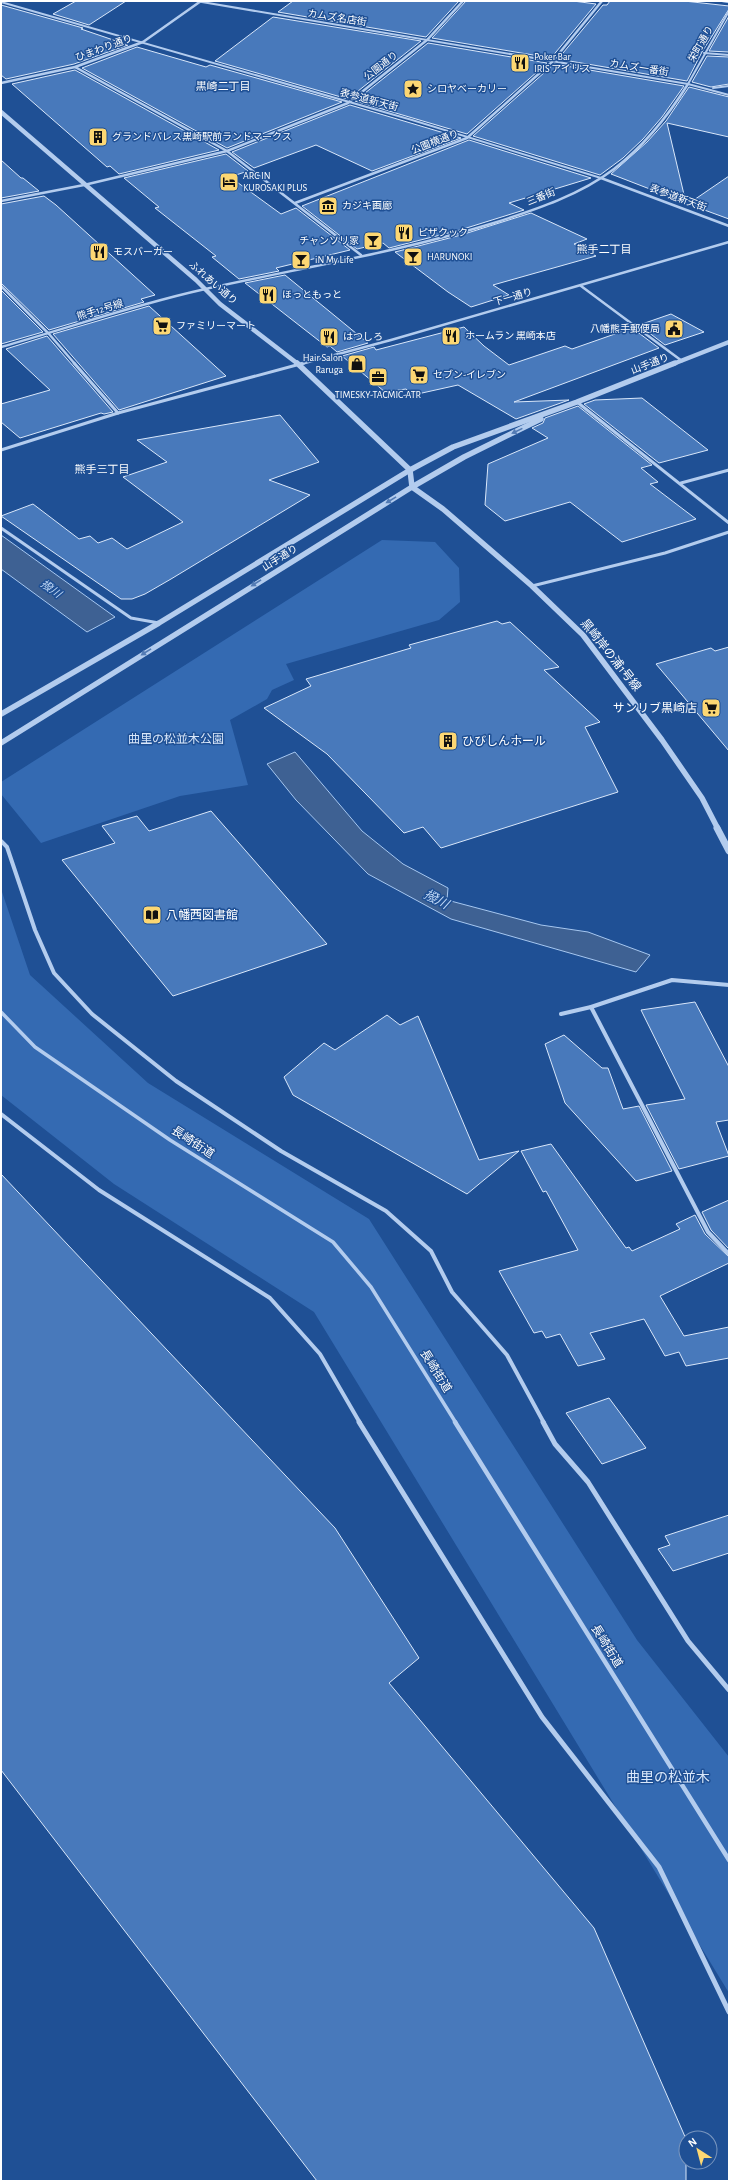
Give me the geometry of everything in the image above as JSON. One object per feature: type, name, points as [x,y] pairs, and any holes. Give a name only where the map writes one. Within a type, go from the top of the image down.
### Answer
[{"type":"street","name":"カムズ名店街","points":[[196,1],[427,40]]},
{"type":"street","name":"ひまわり通り","points":[[1,83],[75,67],[143,42],[201,1]]},
{"type":"street","name":"公園通り","points":[[1,201],[84,185],[227,151],[348,103],[427,40],[463,1]]},
{"type":"street","name":"公園横通り","points":[[295,203],[466,138],[552,62],[602,1]]},
{"type":"street","points":[[723,1],[729,2]]},
{"type":"street","name":"表参道新天街","points":[[1,2],[143,42],[348,103],[401,116],[466,138],[601,178],[729,226]]},
{"type":"street","name":"栄町通り","points":[[688,84],[704,53],[729,11]]},
{"type":"street","name":"カムズ一番街","points":[[427,40],[688,84],[712,89],[729,95]]},
{"type":"street","points":[[704,53],[729,55]]},
{"type":"street","points":[[75,67],[227,151],[361,256]]},
{"type":"street","name":"三番街","points":[[204,289],[432,240],[496,222],[553,201],[601,178],[630,154],[653,131],[673,107],[688,84]]},
{"type":"street","points":[[712,89],[729,86]]},
{"type":"street","name":"ふれあい通り","points":[[1,112],[196,280],[204,289],[300,365],[385,449],[410,470]]},
{"type":"street","name":"下一通り","points":[[1,450],[118,414],[300,365],[581,286],[729,242]]},
{"type":"street","points":[[1,286],[49,334],[118,414]]},
{"type":"street","points":[[581,286],[682,361]]},
{"type":"street","name":"熊手12号線","points":[[1,347],[204,289]]},
{"type":"street","name":"山手通り","points":[[1,714],[160,623],[410,470],[453,447],[577,402],[729,342]]},
{"type":"street","points":[[577,402],[681,483],[729,523]]},
{"type":"street","name":"山手通り","points":[[1,744],[412,486],[464,457],[577,402]]},
{"type":"street","points":[[410,470],[412,486]]},
{"type":"street","points":[[681,483],[729,470]]},
{"type":"street","name":"黒崎岸の浦1号線","points":[[412,486],[443,509],[532,586],[583,635],[662,740],[702,798],[729,851]]},
{"type":"street","points":[[1,528],[131,618],[160,623]]},
{"type":"street","points":[[532,586],[665,552],[729,532]]},
{"type":"street","points":[[1,841],[6,847],[35,930],[54,973],[92,1014],[176,1081],[274,1146],[386,1211],[431,1251],[452,1292],[507,1355],[555,1444],[588,1482],[688,1641],[729,1690]]},
{"type":"street","points":[[561,1014],[591,1007],[672,980],[729,985]]},
{"type":"street","points":[[591,1007],[708,1232],[729,1254]]},
{"type":"street","name":"長崎街道","points":[[1,1012],[35,1047],[170,1140],[333,1242],[371,1286],[729,1860]]},
{"type":"street","points":[[1,1114],[99,1190],[270,1298],[320,1354],[371,1443],[542,1717],[659,1867],[729,2012]]},
{"type":"green space","name":"曲里の松並木公園","points":[[382,540],[435,542],[459,568],[460,602],[439,620],[286,664],[294,680],[272,690],[267,699],[230,720],[248,785],[180,796],[41,843],[1,794],[1,782]]},
{"type":"green space","name":"曲里の松並木","points":[[1,889],[30,975],[148,1083],[369,1219],[637,1640],[729,1757],[729,1993],[314,1312],[114,1184],[1,1095]]},
{"type":"water","name":"撥川","points":[[1,535],[115,617],[87,632],[1,569]]},
{"type":"water","name":"撥川","points":[[295,752],[362,831],[403,864],[448,888],[447,900],[541,925],[588,932],[650,955],[636,972],[451,919],[368,874],[296,800],[267,764]]},
{"type":"building","points":[[76,1],[126,1],[89,25],[53,14]]},
{"type":"building","points":[[293,1],[459,1],[426,37],[278,12]]},
{"type":"building","points":[[466,1],[573,1],[596,4],[551,58],[432,38]]},
{"type":"building","points":[[610,1],[684,1],[729,6],[729,9],[702,52],[687,81],[558,59],[603,5],[607,5]]},
{"type":"building","points":[[1,5],[83,28],[81,29],[128,45],[74,64],[6,79],[1,75]]},
{"type":"building","points":[[729,16],[729,52],[709,51]]},
{"type":"building","points":[[273,17],[421,41],[348,99],[215,61]]},
{"type":"building","points":[[428,43],[547,63],[467,134],[355,101]]},
{"type":"building","points":[[137,47],[206,67],[210,65],[342,102],[227,148],[82,68]]},
{"type":"building","points":[[707,56],[729,57],[729,84],[711,87],[692,82]]},
{"type":"building","points":[[554,64],[684,86],[662,117],[643,139],[623,158],[600,175],[473,136]]},
{"type":"building","points":[[75,70],[219,150],[119,174],[110,166],[107,167],[12,84]]},
{"type":"building","points":[[689,87],[729,97],[729,137],[667,123],[686,203],[611,174],[647,142],[666,121]]},
{"type":"building","points":[[350,105],[461,138],[372,171],[316,145],[254,168],[232,152]]},
{"type":"building","points":[[469,140],[591,178],[509,203],[524,210],[460,230],[389,248],[383,243],[357,249],[302,206]]},
{"type":"building","points":[[226,154],[248,171],[230,177],[281,214],[296,208],[350,250],[276,268],[279,271],[239,279],[212,257],[216,256],[155,208],[159,207],[124,178]]},
{"type":"building","points":[[1,160],[21,178],[39,191],[1,198]]},
{"type":"building","points":[[729,176],[729,219],[688,204]]},
{"type":"building","points":[[44,196],[56,205],[155,295],[141,299],[144,302],[49,330],[1,283],[1,204]]},
{"type":"building","points":[[531,213],[587,239],[574,244],[596,256],[493,285],[509,295],[471,307],[448,292],[395,252],[461,235]]},
{"type":"building","points":[[285,275],[368,343],[337,352],[330,346],[327,347],[245,283]]},
{"type":"building","points":[[1,290],[43,332],[1,344]]},
{"type":"building","points":[[149,306],[226,376],[119,410],[53,334]]},
{"type":"building","points":[[671,314],[704,332],[665,345],[639,325]]},
{"type":"building","points":[[464,327],[484,346],[509,365],[565,346],[572,349],[632,328],[659,348],[514,402],[569,400],[516,419],[458,385],[413,395],[406,389],[385,392],[342,356],[374,347],[376,350]]},
{"type":"building","points":[[47,336],[113,412],[104,414],[101,413],[20,438],[1,422],[1,404],[50,390],[6,349]]},
{"type":"building","points":[[642,398],[708,450],[659,463],[584,404],[595,400]]},
{"type":"building","points":[[578,406],[652,465],[641,468],[658,482],[650,484],[696,519],[622,542],[570,502],[505,521],[485,505],[488,464],[548,438],[532,428],[543,423],[545,418]]},
{"type":"building","points":[[280,415],[319,462],[269,480],[310,495],[171,579],[145,594],[132,599],[121,599],[1,516],[33,504],[79,539],[90,536],[98,543],[112,538],[127,549],[183,522],[123,477],[167,462],[137,440]]},
{"type":"building","name":"ひびしんホール","points":[[497,621],[502,624],[510,622],[559,667],[544,670],[600,722],[585,727],[618,792],[441,848],[423,827],[404,833],[327,754],[264,708],[311,686],[306,679],[411,648],[409,645]]},
{"type":"building","name":"サンリブ黒崎店","points":[[729,647],[729,751],[656,664],[711,648],[715,651]]},
{"type":"building","points":[[211,811],[327,944],[173,996],[62,860],[115,843],[102,826],[137,816],[149,831]]},
{"type":"building","points":[[695,1002],[729,1067],[729,1120],[716,1122],[729,1156],[679,1169],[646,1105],[685,1099],[641,1010]]},
{"type":"building","points":[[387,1015],[400,1025],[418,1016],[479,1160],[519,1151],[467,1194],[293,1095],[284,1077],[324,1043],[335,1050]]},
{"type":"building","points":[[564,1035],[602,1068],[608,1068],[623,1109],[639,1106],[672,1171],[636,1181],[565,1103],[545,1044]]},
{"type":"building","points":[[551,1144],[626,1248],[629,1247],[632,1251],[680,1229],[676,1224],[695,1215],[705,1234],[729,1257],[729,1263],[660,1296],[684,1336],[729,1327],[729,1358],[686,1366],[679,1352],[665,1356],[644,1319],[590,1333],[605,1359],[578,1366],[560,1334],[546,1338],[542,1331],[534,1333],[499,1271],[578,1250],[546,1191],[543,1192],[521,1151]]},
{"type":"building","points":[[1,1174],[335,1528],[419,1658],[389,1683],[594,1928],[682,2130],[678,2130],[678,2170],[686,2170],[686,2181],[317,2181],[1,1770]]},
{"type":"building","points":[[729,1200],[729,1249],[711,1230],[702,1212]]},
{"type":"building","points":[[609,1398],[646,1448],[602,1464],[566,1413]]},
{"type":"building","points":[[729,1515],[729,1553],[673,1571],[658,1549],[670,1545],[665,1536]]},
{"type":"place","name":"Poker Bar IRIS アイリス","points":[[520,63]]},
{"type":"place","name":"シロヤベーカリー","points":[[413,89]]},
{"type":"place","name":"グランドパレス黒崎駅前ランドマークス","points":[[98,137]]},
{"type":"place","name":"ARC IN KUROSAKI PLUS","points":[[229,182]]},
{"type":"place","name":"カジキ画廊","points":[[328,206]]},
{"type":"place","name":"ピザクック","points":[[404,233]]},
{"type":"place","name":"チャンソリ家","points":[[373,241]]},
{"type":"place","name":"モスバーガー","points":[[99,252]]},
{"type":"place","name":"HARUNOKI","points":[[413,257]]},
{"type":"place","name":"iN My Life","points":[[301,260]]},
{"type":"place","name":"ほっともっと","points":[[268,295]]},
{"type":"place","name":"ファミリーマート","points":[[162,326]]},
{"type":"place","name":"八幡熊手郵便局","points":[[674,329]]},
{"type":"place","name":"ホームラン 黒崎本店","points":[[451,336]]},
{"type":"place","name":"はつしろ","points":[[329,337]]},
{"type":"place","name":"Hair Salon Raruga","points":[[357,364]]},
{"type":"place","name":"セブン-イレブン","points":[[419,375]]},
{"type":"place","name":"TIMESKY-TACMIC-ATR","points":[[378,377]]},
{"type":"place","name":"サンリブ黒崎店","points":[[711,708]]},
{"type":"place","name":"ひびしんホール","points":[[448,741]]},
{"type":"place","name":"八幡西図書館","points":[[152,915]]},
{"type":"district","name":"黒崎二丁目","points":[[223,86]]},
{"type":"district","name":"熊手二丁目","points":[[604,249]]},
{"type":"district","name":"熊手三丁目","points":[[102,469]]}]
